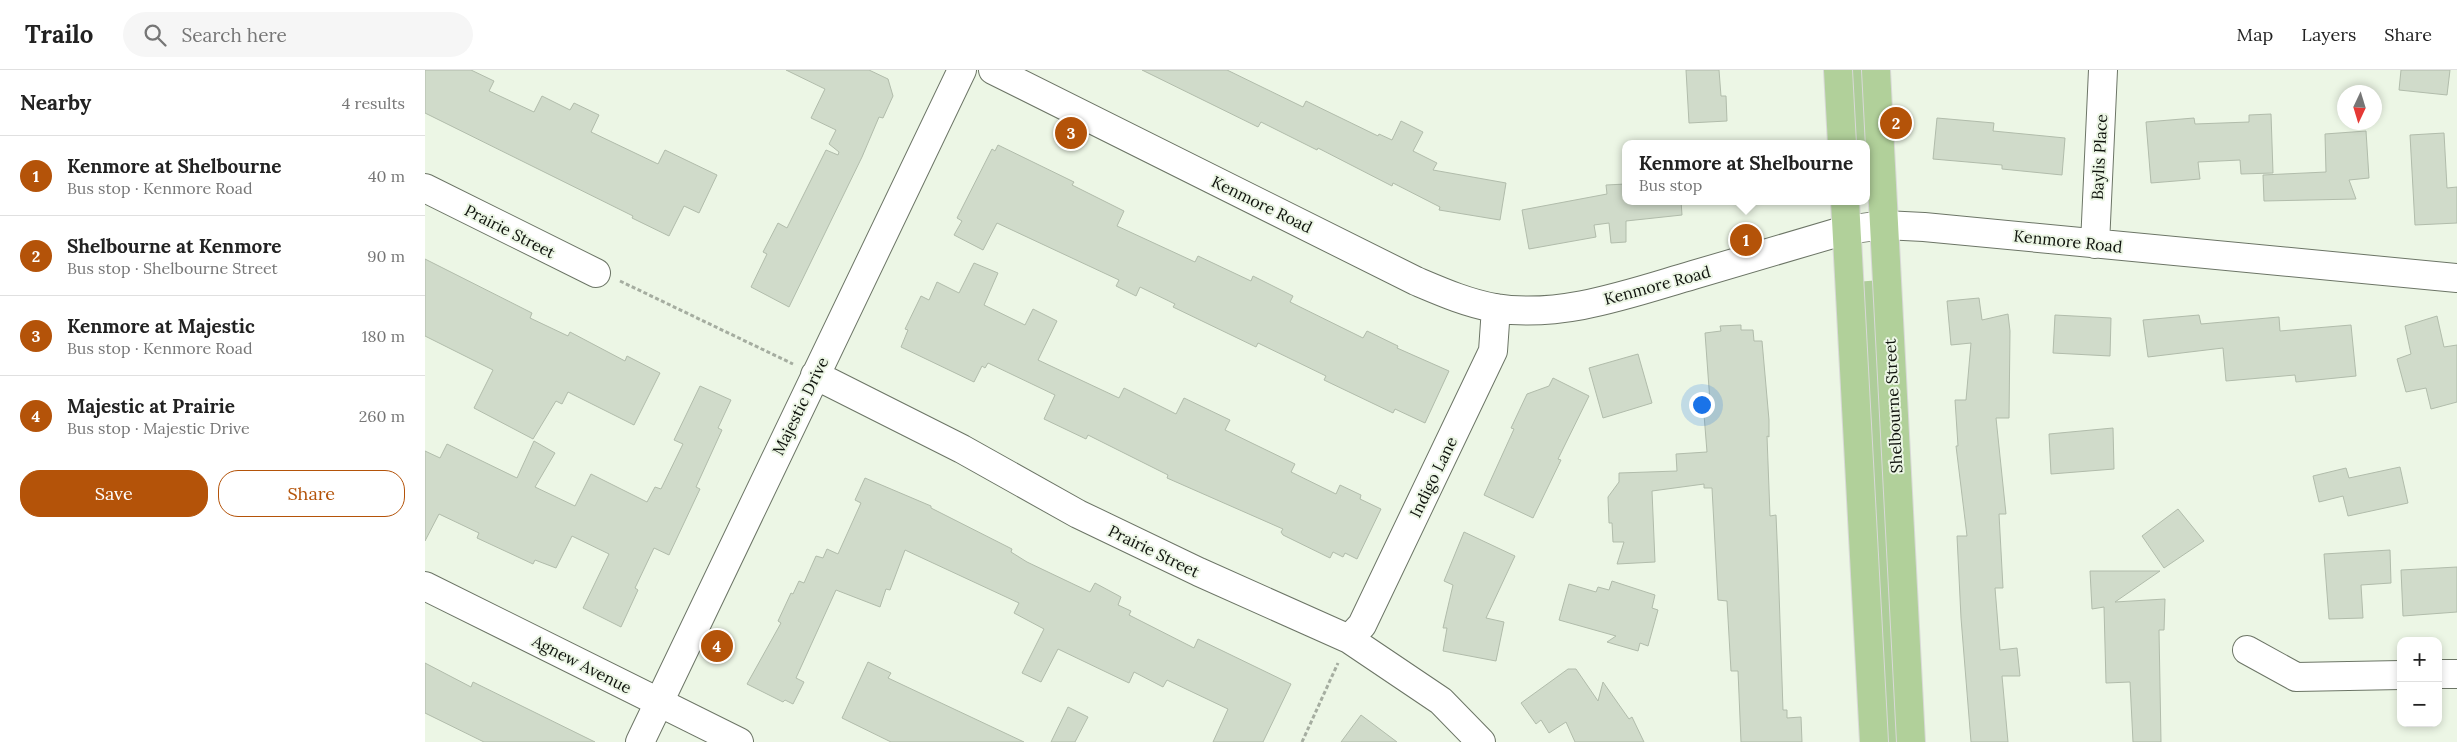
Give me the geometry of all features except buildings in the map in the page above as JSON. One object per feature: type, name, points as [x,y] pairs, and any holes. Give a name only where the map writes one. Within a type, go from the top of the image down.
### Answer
[{"type":"main road","points":[[1838,70],[1842,140]]},
{"type":"main road","name":"Shelbourne Street","points":[[1876,70],[1911,742]]},
{"type":"main road","points":[[1845,205],[1874,742]]},
{"type":"street","name":"Majestic Drive","points":[[640,742],[962,70]]},
{"type":"street","name":"Kenmore Road","points":[[993,70],[1416,281],[1453,297],[1496,308],[1539,309],[1577,305],[1621,296],[1846,230],[1884,225],[1924,227],[2457,278]]},
{"type":"street","name":"Baylis Place","points":[[2095,244],[2103,70]]},
{"type":"street","name":"Prairie Street","points":[[425,188],[596,273]]},
{"type":"street","name":"Indigo Lane","points":[[1349,639],[1362,625],[1493,351],[1496,308]]},
{"type":"street","name":"Prairie Street","points":[[815,375],[962,449],[1078,514],[1199,572],[1349,639],[1441,701],[1481,742]]},
{"type":"street","name":"Agnew Avenue","points":[[425,586],[739,742]]},
{"type":"street","points":[[2247,650],[2296,677],[2397,675]]},
{"type":"street","points":[[2442,674],[2457,674]]},
{"type":"path","points":[[596,273],[632,285],[815,375]]},
{"type":"path","points":[[1302,742],[1349,639]]},
{"type":"green space","points":[[1845,70],[1868,70],[1870,140],[1849,140]]},
{"type":"green space","points":[[1870,141],[1871,177],[1870,178]]},
{"type":"green space","points":[[1880,280],[1904,742],[1881,742],[1856,282]]},
{"type":"place","name":"Shelbourne at Kenmore","points":[[1896,123]]},
{"type":"place","name":"Kenmore at Majestic","points":[[1071,133]]},
{"type":"place","name":"Kenmore at Shelbourne","points":[[1746,240]]},
{"type":"place","name":"Majestic at Prairie","points":[[717,646]]}]
